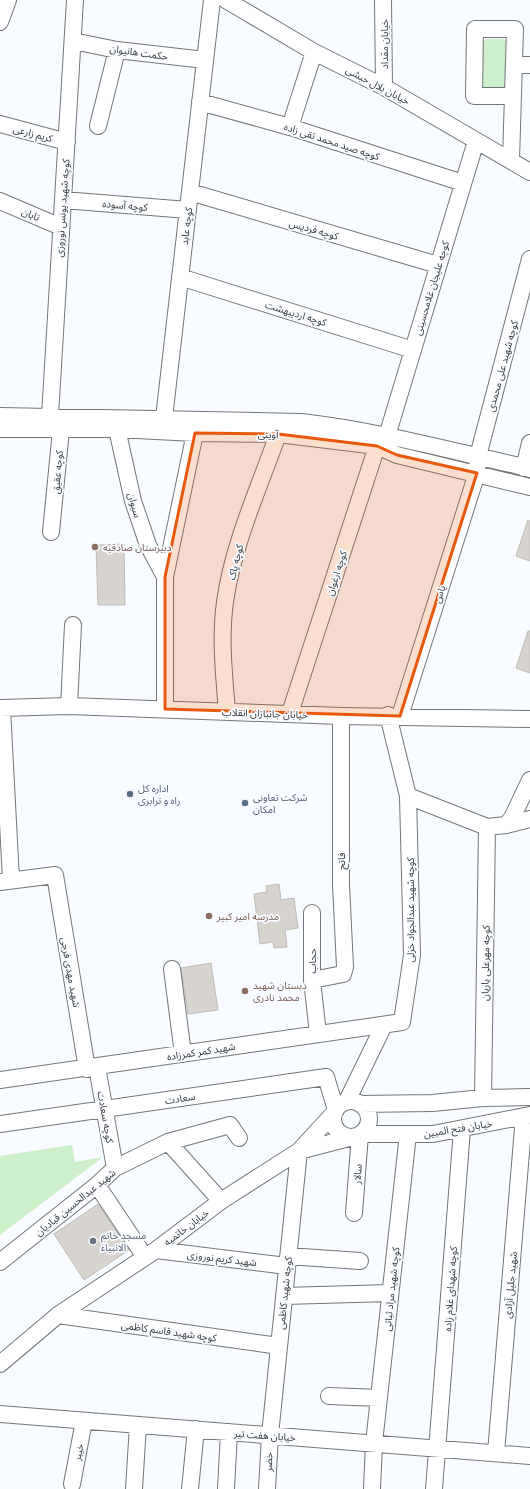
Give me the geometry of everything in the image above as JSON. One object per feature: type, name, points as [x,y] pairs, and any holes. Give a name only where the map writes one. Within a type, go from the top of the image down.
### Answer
[{"type":"street","points":[[0,22],[8,0]]},
{"type":"street","name":"کوچه شهید یونس نوروزی","points":[[50,416],[75,0]]},
{"type":"street","name":"کوچه عابد","points":[[164,418],[212,0]]},
{"type":"street","name":"خیابان بلال حبشی","points":[[226,0],[314,52],[384,87],[530,172]]},
{"type":"street","name":"خیابان مقداد","points":[[384,0],[384,87]]},
{"type":"street","points":[[510,160],[513,96],[522,65],[515,29],[475,29],[474,96],[513,96]]},
{"type":"street","name":"حکمت هانیوان","points":[[73,41],[117,50],[205,60]]},
{"type":"street","points":[[98,126],[117,50]]},
{"type":"street","points":[[290,127],[314,52]]},
{"type":"street","name":"کوچه صید محمد تقی زاده","points":[[200,102],[290,127],[463,182]]},
{"type":"street","name":"کریم زارعی","points":[[0,124],[67,142]]},
{"type":"street","name":"کوچه علیجان غلامحسینی","points":[[382,441],[412,350],[476,141]]},
{"type":"street","name":"کوچه فردیس","points":[[190,192],[438,265]]},
{"type":"street","name":"کوچه آسوده","points":[[63,200],[188,210]]},
{"type":"street","name":"تابان","points":[[0,201],[61,227]]},
{"type":"street","name":"کوچه شهید علی محمدی","points":[[477,473],[478,456],[530,259]]},
{"type":"street","name":"کوچه اردیبهشت","points":[[180,277],[412,350]]},
{"type":"street","name":"آوینی","points":[[0,416],[164,418],[282,428],[382,441],[478,456],[527,469]]},
{"type":"street","points":[[50,416],[61,430]]},
{"type":"street","points":[[164,418],[195,434],[165,577],[165,709]]},
{"type":"street","name":"آوینی","points":[[0,429],[117,429],[195,434],[282,428]]},
{"type":"street","name":"کوچه پاک","points":[[227,711],[222,658],[225,602],[237,547],[282,428]]},
{"type":"street","name":"سیوان","points":[[117,429],[133,501],[148,545],[165,577]]},
{"type":"street","name":"کوچه عقیق","points":[[51,532],[61,430]]},
{"type":"street","name":"آوینی","points":[[382,441],[397,455],[477,473],[530,487]]},
{"type":"street","name":"کوچه ارغوان","points":[[290,713],[382,441]]},
{"type":"street","points":[[527,469],[530,443]]},
{"type":"street","name":"یاس","points":[[394,716],[477,473]]},
{"type":"street","points":[[69,706],[73,625]]},
{"type":"street","name":"خیابان جانبازان انقلاب","points":[[1,708],[69,706],[341,716],[530,719]]},
{"type":"street","points":[[1,708],[6,881]]},
{"type":"street","name":"فاتح","points":[[312,980],[343,974],[345,967],[341,884],[341,716]]},
{"type":"street","name":"کوچه شهید عبدالجواد خزلی","points":[[394,716],[408,796],[412,955],[402,1022]]},
{"type":"street","points":[[506,825],[512,818],[530,780]]},
{"type":"street","points":[[408,796],[487,828],[530,819]]},
{"type":"street","name":"کوچه مهرعلی یاریان","points":[[483,1098],[487,828]]},
{"type":"street","name":"شهید مهدی فرجی","points":[[6,881],[55,875],[92,1068]]},
{"type":"street","name":"حجاب","points":[[312,912],[312,980],[318,1034]]},
{"type":"street","points":[[172,968],[183,1054]]},
{"type":"street","name":"شهید کمر کمرزاده","points":[[0,1080],[92,1068],[402,1022]]},
{"type":"street","points":[[344,1107],[368,1115],[366,1129],[358,1135],[341,1134],[333,1123],[344,1107],[384,1025]]},
{"type":"street","name":"کوچه سعادت","points":[[92,1068],[104,1110],[115,1168]]},
{"type":"street","name":"سعادت","points":[[0,1124],[326,1077],[344,1107]]},
{"type":"street","points":[[344,1107],[432,1103],[483,1098],[530,1097]]},
{"type":"street","name":"خیابان خاتمیه","points":[[0,1364],[58,1315],[150,1253],[221,1201],[299,1151],[344,1107]]},
{"type":"street","name":"خیابان فتح المبین","points":[[358,1135],[433,1134],[527,1115]]},
{"type":"street","name":"شهید جلیل آزادی","points":[[496,1453],[527,1115]]},
{"type":"street","name":"شهید عبدالحسین قبادیان","points":[[0,1262],[97,1185],[115,1168],[168,1142],[230,1125],[239,1138]]},
{"type":"street","name":"کوچه شهدای غلام زاده","points":[[434,1489],[462,1129]]},
{"type":"street","name":"کوچه شهید مراد ثباتی","points":[[372,1489],[374,1444],[408,1134]]},
{"type":"street","name":"خیابان خاتمیه","points":[[299,1151],[358,1135]]},
{"type":"street","name":"سالار","points":[[354,1213],[358,1135]]},
{"type":"street","points":[[168,1142],[221,1201]]},
{"type":"street","name":"کوچه شهید کاظمی","points":[[270,1435],[299,1151]]},
{"type":"street","points":[[97,1185],[150,1253]]},
{"type":"street","name":"شهید کریم نوروزی","points":[[150,1253],[288,1261],[360,1261]]},
{"type":"street","points":[[284,1296],[390,1293]]},
{"type":"street","name":"کوچه شهید قاسم کاظمی","points":[[58,1315],[279,1346]]},
{"type":"street","points":[[328,1396],[379,1398]]},
{"type":"street","name":"خیابان هفت تیر","points":[[0,1414],[530,1456]]},
{"type":"street","name":"خیبر","points":[[72,1484],[84,1421]]},
{"type":"street","points":[[134,1489],[138,1425]]},
{"type":"street","points":[[190,1489],[196,1429]]},
{"type":"street","points":[[226,1489],[229,1432]]},
{"type":"street","name":"خضر","points":[[267,1489],[270,1435]]},
{"type":"highlighted area","points":[[195,433],[278,434],[377,446],[397,455],[477,473],[400,716],[165,709],[165,577]]},
{"type":"green space","points":[[486,39],[504,39],[510,43],[509,86],[503,91],[486,91],[480,85],[480,44]]},
{"type":"green space","points":[[72,1145],[75,1162],[103,1157],[0,1235],[0,1156]]},
{"type":"building","points":[[528,520],[530,521],[530,561],[516,556]]},
{"type":"building","points":[[124,544],[125,605],[98,605],[96,545]]},
{"type":"building","points":[[528,631],[530,631],[530,673],[516,668]]},
{"type":"building","points":[[279,884],[281,900],[294,898],[298,928],[285,930],[287,947],[274,948],[273,942],[260,944],[254,894],[267,892],[266,886]]},
{"type":"building","points":[[211,963],[218,1010],[188,1014],[181,968]]},
{"type":"building","name":"مسجد خاتم الانبیاء","points":[[98,1204],[129,1250],[84,1280],[54,1234]]},
{"type":"place","name":"دبیرستان صادقیه","points":[[95,547]]},
{"type":"place","name":"اداره کل راه و ترابری","points":[[130,794]]},
{"type":"place","name":"شرکت تعاونی امکان","points":[[245,803]]},
{"type":"place","name":"مدرسه امیر کبیر","points":[[209,916]]},
{"type":"place","name":"دبستان شهید محمد نادری","points":[[245,991]]},
{"type":"place","name":"مسجد خاتم الانبیاء","points":[[93,1241]]}]
